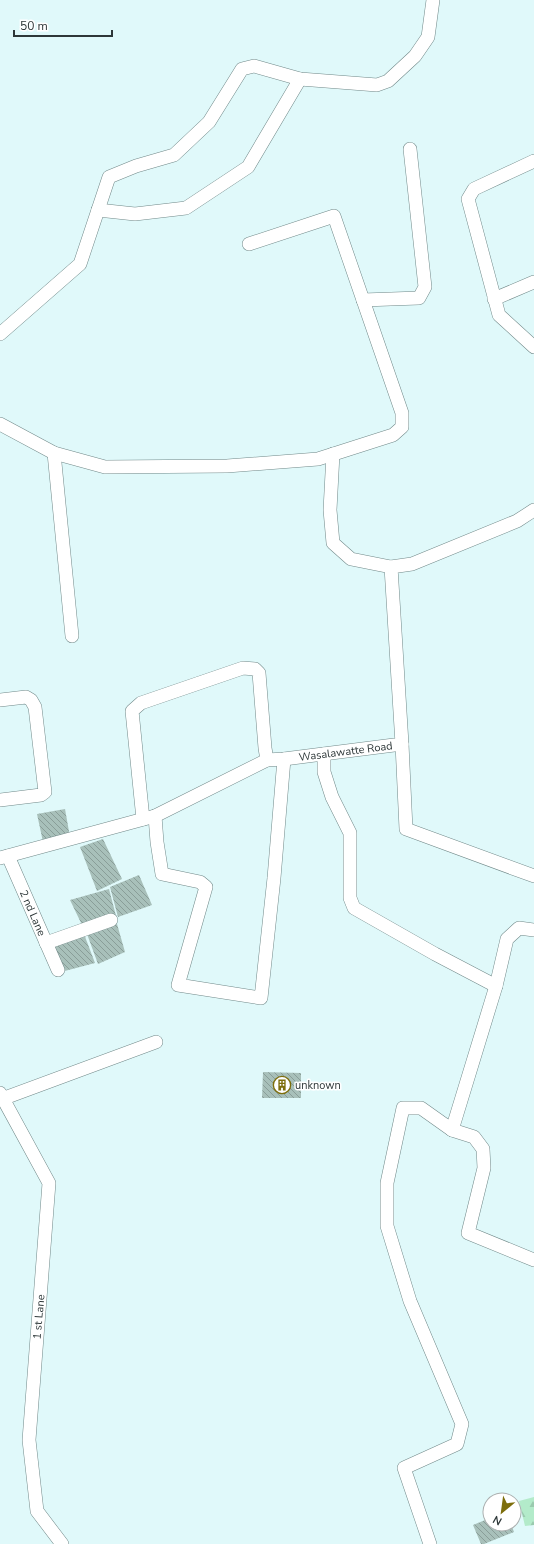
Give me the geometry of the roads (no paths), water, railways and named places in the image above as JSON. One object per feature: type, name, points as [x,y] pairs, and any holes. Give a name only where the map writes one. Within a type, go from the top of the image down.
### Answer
[{"type":"street","points":[[0,334],[80,264],[109,177],[136,166],[174,155],[209,122],[242,69],[254,66],[300,79],[377,85],[388,81],[415,56],[428,37],[433,0]]},
{"type":"street","points":[[98,210],[134,214],[186,208],[248,166],[300,79]]},
{"type":"street","points":[[363,300],[419,298],[425,287],[410,149]]},
{"type":"street","points":[[534,161],[474,189],[468,199],[499,315],[534,347]]},
{"type":"street","points":[[0,424],[54,453],[105,467],[227,466],[318,459],[393,435],[402,427],[402,413],[334,216],[249,244]]},
{"type":"street","points":[[494,298],[534,282]]},
{"type":"street","points":[[54,453],[72,636]]},
{"type":"street","points":[[333,454],[330,510],[333,543],[351,559],[391,567],[412,564],[517,521],[534,510]]},
{"type":"street","name":"Wasalawatte Road","points":[[4,857],[149,817],[267,760],[284,760],[402,744],[391,567]]},
{"type":"street","points":[[267,760],[260,673],[255,669],[243,668],[142,703],[132,711],[149,817],[157,842],[162,874],[200,882],[206,887],[178,985],[262,998],[284,760]]},
{"type":"street","points":[[0,700],[26,697],[31,700],[35,707],[45,792],[41,795],[0,800]]},
{"type":"street","points":[[402,744],[406,829],[534,876]]},
{"type":"street","points":[[324,754],[324,772],[332,797],[350,833],[350,898],[354,908],[435,954],[496,986]]},
{"type":"street","name":"2 nd Lane","points":[[4,857],[58,970]]},
{"type":"street","points":[[46,943],[111,920]]},
{"type":"street","points":[[452,1130],[496,986],[507,939],[519,928],[534,930]]},
{"type":"street","points":[[1,1096],[156,1042]]},
{"type":"street","name":"1 st Lane","points":[[1,1096],[49,1183],[29,1440],[37,1511],[62,1544]]},
{"type":"street","points":[[430,1544],[404,1468],[457,1444],[462,1424],[408,1294],[387,1226],[387,1183],[403,1108],[421,1108],[452,1130],[474,1137],[483,1149],[484,1168],[468,1232],[534,1260]]},
{"type":"place","name":"unknown","points":[[282,1085]]}]
